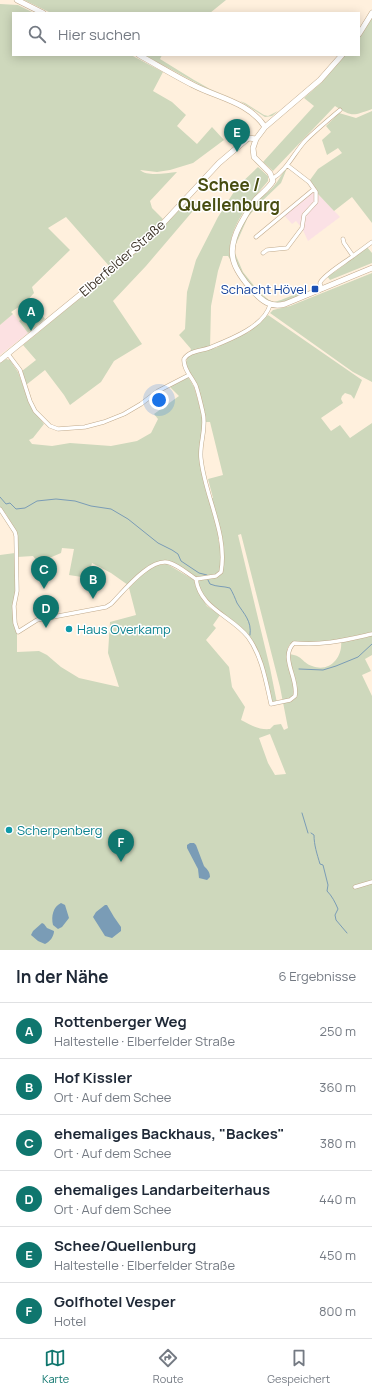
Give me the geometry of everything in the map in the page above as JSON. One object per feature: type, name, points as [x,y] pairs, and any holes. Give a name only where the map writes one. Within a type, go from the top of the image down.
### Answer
[{"type":"main road","points":[[17,0],[41,12]]},
{"type":"main road","points":[[360,32],[372,13]]},
{"type":"main road","points":[[141,56],[195,86],[244,107],[265,126]]},
{"type":"main road","points":[[341,56],[320,80],[265,126],[256,139],[253,153],[256,160],[270,173],[272,178],[271,185],[256,200],[236,232],[232,247],[234,262],[241,277],[256,294],[268,303],[275,306],[285,304],[372,268]]},
{"type":"main road","name":"Elberfelder Straße","points":[[0,360],[141,245],[226,156],[246,140],[252,138],[256,139]]},
{"type":"street","points":[[272,178],[287,165],[305,142],[340,110]]},
{"type":"street","points":[[262,253],[267,250],[287,248],[302,228],[304,215],[316,202],[316,192],[314,188],[309,182],[287,165]]},
{"type":"street","points":[[256,237],[314,188]]},
{"type":"street","points":[[343,239],[344,244],[353,256]]},
{"type":"street","points":[[322,289],[320,284],[326,274],[335,270],[372,242]]},
{"type":"street","points":[[0,509],[16,536],[17,591],[14,606],[15,623],[18,632],[37,620],[106,607],[144,572],[160,562],[170,563],[196,579],[216,576],[221,572],[223,558],[219,532],[201,460],[204,417],[196,387],[189,375],[184,359],[188,354],[210,348],[253,327],[267,312],[268,303]]},
{"type":"street","points":[[8,354],[20,370],[30,401],[35,411],[50,426],[58,429],[85,427],[104,422],[124,414],[142,404],[158,391],[189,375]]},
{"type":"street","points":[[196,579],[200,592],[209,604],[246,634],[258,654],[271,704],[290,700],[295,696],[296,688],[288,654],[290,646],[294,643],[310,645],[329,643],[372,634]]},
{"type":"street","points":[[356,887],[372,882]]},
{"type":"shaded area","points":[[314,190],[340,217],[308,241],[302,228],[296,221],[292,224],[284,215]]},
{"type":"shaded area","points":[[13,314],[28,333],[0,355],[0,325]]},
{"type":"green space","points":[[24,0],[226,0],[211,12],[49,12]]},
{"type":"green space","points":[[0,4],[18,5],[32,12],[12,12],[12,56],[133,56],[163,72],[153,91],[172,102],[186,115],[177,126],[197,144],[212,127],[224,140],[193,163],[170,170],[157,172],[140,170],[152,174],[177,172],[150,201],[152,208],[163,219],[134,247],[110,267],[66,217],[48,228],[70,250],[32,287],[34,293],[25,303],[11,312],[13,314],[0,325]]},
{"type":"green space","points":[[372,17],[372,109],[361,113],[349,114],[335,106],[273,171],[263,162],[314,106],[304,98],[321,83],[344,56],[360,56],[360,35]]},
{"type":"green space","points":[[146,56],[162,56],[160,59],[194,80],[210,89],[240,101],[204,87]]},
{"type":"green space","points":[[240,101],[264,115],[268,116],[278,111],[272,116],[265,117]]},
{"type":"green space","points":[[372,111],[372,223],[352,197],[334,211],[318,194],[310,180],[318,169],[342,153],[338,148],[327,155],[322,140],[331,132],[326,126],[339,113],[356,118]]},
{"type":"green space","points":[[258,167],[268,176],[268,181],[254,198],[235,228],[231,239],[231,261],[228,256],[223,256],[218,271],[211,306],[210,349],[216,348],[249,332],[268,315],[362,380],[354,399],[351,395],[345,393],[341,399],[343,403],[321,418],[331,431],[340,425],[350,438],[372,423],[372,655],[365,659],[371,671],[362,675],[372,696],[372,950],[0,950],[0,555],[15,553],[16,589],[13,606],[17,629],[17,652],[39,651],[79,678],[119,687],[108,653],[110,622],[136,615],[129,588],[144,572],[128,585],[111,573],[92,563],[88,578],[69,575],[74,549],[62,548],[61,553],[47,559],[36,560],[33,556],[17,557],[18,536],[6,514],[0,509],[0,363],[6,359],[10,360],[18,372],[30,405],[44,424],[33,438],[29,440],[32,444],[52,446],[70,443],[111,446],[137,441],[151,433],[158,419],[154,414],[179,396],[169,386],[188,377],[194,387],[203,418],[200,453],[209,499],[213,498],[208,479],[223,475],[210,422],[206,422],[197,387],[187,369],[186,362],[191,349],[179,335],[185,329],[187,292],[196,260],[218,217],[237,187]],"holes":[[[241,534],[280,687],[288,728],[284,730],[281,724],[274,725],[270,729],[262,729],[241,720],[245,707],[232,687],[229,667],[206,640],[216,628],[213,625],[220,615],[207,606],[199,593],[194,580],[167,564],[157,565],[144,572],[154,564],[170,563],[195,577],[214,575],[199,580],[198,584],[201,593],[209,604],[247,634],[266,676],[272,702],[277,703],[238,535]],[[218,539],[221,539],[224,558],[222,572],[217,574],[221,564],[221,549]],[[341,641],[340,653],[334,662],[330,665],[318,668],[308,664],[297,656],[288,654],[287,649],[290,644]],[[270,734],[286,774],[275,775],[268,763],[259,738]]]},
{"type":"green space","points":[[287,168],[281,183],[248,217],[234,250],[236,239],[250,212],[260,199],[274,186]]},
{"type":"green space","points":[[190,199],[198,205],[146,266],[113,301],[142,344],[114,361],[101,382],[70,405],[45,370],[26,385],[22,371],[36,360],[23,345],[130,257],[157,233]]},
{"type":"green space","points":[[367,247],[372,253],[372,263],[330,280],[327,276],[336,271]]},
{"type":"green space","points":[[234,251],[243,272],[259,292],[274,302],[266,299],[250,284],[240,272],[236,263]]},
{"type":"green space","points":[[372,273],[372,382],[353,372],[270,313],[273,310],[290,306]]},
{"type":"green space","points":[[303,291],[304,294],[283,302],[274,302]]},
{"type":"green space","points":[[36,307],[45,319],[28,333],[19,321]]},
{"type":"water","points":[[194,843],[196,845],[204,866],[209,872],[210,877],[207,880],[199,878],[198,869],[187,848],[187,845]]},
{"type":"water","points":[[61,903],[65,905],[69,918],[62,927],[58,929],[53,925],[52,918],[54,909]]},
{"type":"water","points":[[107,905],[121,927],[121,931],[112,938],[105,936],[93,917],[96,912]]},
{"type":"water","points":[[42,923],[47,928],[54,931],[49,942],[45,944],[38,941],[31,935],[33,931]]},
{"type":"waterway","points":[[0,497],[6,504],[10,503],[16,509],[25,508],[37,501],[56,499],[75,501],[91,506],[111,509],[128,519],[158,543],[178,554],[181,561],[199,573],[207,575]]},
{"type":"waterway","points":[[208,580],[210,584],[230,588],[237,603],[249,622],[250,635]]},
{"type":"waterway","points":[[299,669],[323,670],[336,666],[358,657],[372,644]]},
{"type":"waterway","points":[[302,813],[308,833]]},
{"type":"waterway","points":[[311,833],[314,835],[315,846],[320,864],[323,865],[328,885],[327,891],[338,909],[335,915],[336,920],[347,933]]},
{"type":"place","name":"Schee/Quellenburg","points":[[237,152]]},
{"type":"place","name":"Schacht Hövel","points":[[315,289]]},
{"type":"place","name":"Rottenberger Weg","points":[[31,331]]},
{"type":"place","name":"ehemaliges Backhaus, \"Backes\"","points":[[44,589]]},
{"type":"place","name":"Hof Kissler","points":[[93,599]]},
{"type":"place","name":"ehemaliges Landarbeiterhaus","points":[[46,628]]},
{"type":"place","name":"Haus Overkamp","points":[[69,629]]},
{"type":"place","name":"Scherpenberg","points":[[9,830]]},
{"type":"place","name":"Golfhotel Vesper","points":[[121,862]]},
{"type":"district","name":"Schee / Quellenburg","points":[[229,194]]}]
